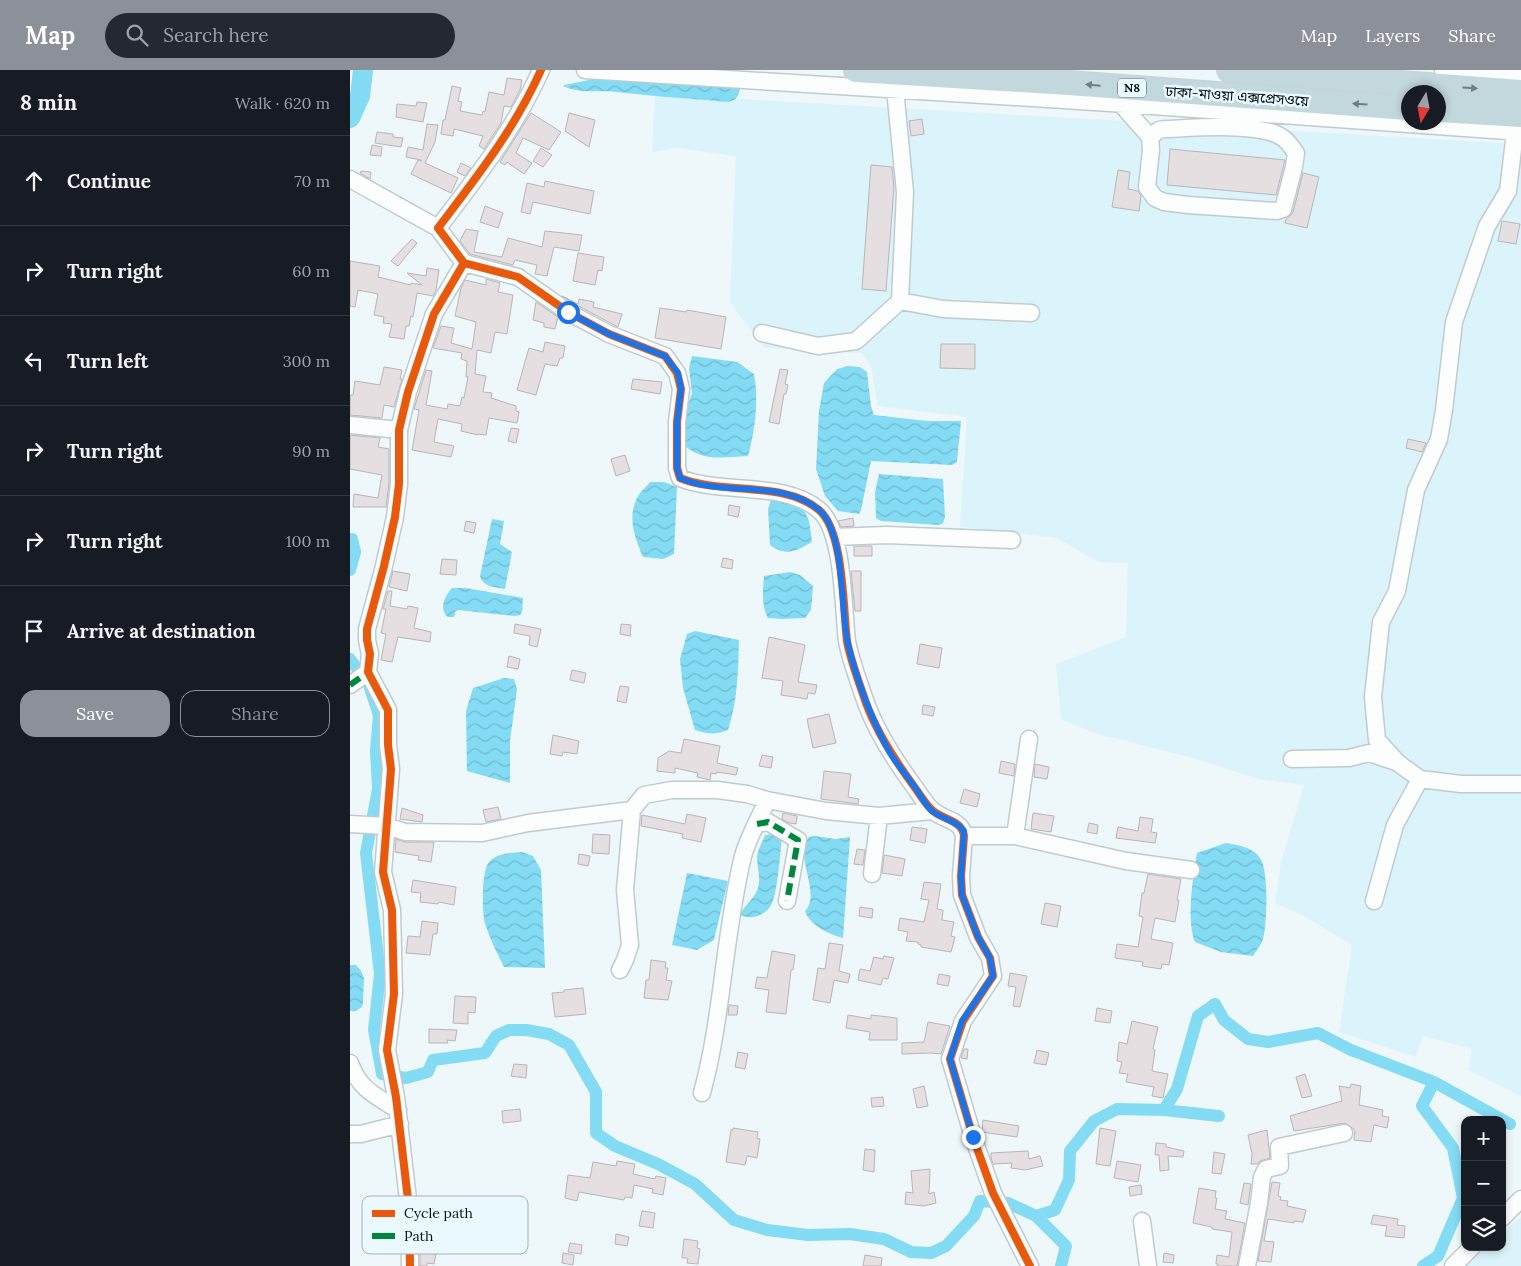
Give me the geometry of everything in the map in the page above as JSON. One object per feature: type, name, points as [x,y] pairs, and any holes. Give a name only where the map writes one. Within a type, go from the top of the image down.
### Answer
[{"type":"highway","name":"ঢাকা-মাওয়া এক্সপ্রেসওয়ে","points":[[856,70],[1069,83],[1401,107]]},
{"type":"highway","name":"ঢাকা-মাওয়া এক্সপ্রেসওয়ে","points":[[1229,70],[1521,92]]},
{"type":"highway","points":[[1446,111],[1516,123]]},
{"type":"street","points":[[438,228],[484,168],[532,91],[541,70]]},
{"type":"street","points":[[585,70],[1121,104],[1516,123],[1508,191],[1486,226],[1480,250],[1454,322],[1439,439],[1416,490],[1397,592],[1381,622],[1373,697],[1377,740],[1398,763],[1420,780],[1460,784],[1521,784]]},
{"type":"street","points":[[1443,70],[1521,74]]},
{"type":"street","points":[[762,333],[818,346],[856,341],[900,301],[906,192],[895,89]]},
{"type":"street","points":[[1121,104],[1150,137],[1151,150],[1147,187],[1155,198],[1164,202],[1188,205],[1277,211],[1283,208],[1296,153],[1283,138],[1261,130],[1240,127],[1165,129],[1150,137]]},
{"type":"street","points":[[350,179],[438,228],[464,263],[518,276],[568,312],[609,334],[665,356],[678,373],[681,389],[677,422],[677,468],[680,478],[697,484],[772,492],[797,497],[819,510],[830,524],[842,577],[847,643],[867,704],[891,754],[932,811],[960,825],[964,831],[961,876],[962,895],[978,937],[990,958],[993,976],[962,1021],[950,1059],[973,1137],[993,1193],[1030,1266]]},
{"type":"street","points":[[408,1196],[398,1110],[387,1050],[394,994],[392,910],[383,872],[391,769],[388,745],[388,710],[368,672],[370,654],[367,629],[395,517],[399,484],[399,430],[408,392],[434,314],[464,263]]},
{"type":"street","points":[[900,301],[944,309],[1031,313]]},
{"type":"street","points":[[350,425],[399,430]]},
{"type":"street","points":[[834,537],[887,536],[1012,540]]},
{"type":"street","points":[[351,684],[368,672]]},
{"type":"street","points":[[1014,836],[1029,739]]},
{"type":"street","points":[[1292,759],[1349,758],[1369,753],[1398,763]]},
{"type":"street","points":[[1374,901],[1395,825],[1420,780]]},
{"type":"street","points":[[620,970],[626,960],[630,945],[626,890],[632,810],[644,795],[672,790],[717,790],[748,794],[767,800],[826,811],[879,816],[932,811]]},
{"type":"street","points":[[702,1093],[710,1063],[728,932],[744,854],[767,800]]},
{"type":"street","points":[[354,824],[387,826],[405,832],[482,833],[528,823],[632,810]]},
{"type":"street","points":[[872,874],[879,816]]},
{"type":"street","points":[[757,824],[768,822],[798,840],[787,901]]},
{"type":"street","points":[[964,836],[1014,836],[1126,861],[1191,870]]},
{"type":"street","points":[[350,1063],[358,1081],[369,1092],[398,1110]]},
{"type":"street","points":[[350,1134],[361,1134],[398,1110]]},
{"type":"street","points":[[1246,1266],[1259,1203],[1262,1177],[1266,1169],[1280,1166],[1279,1147],[1344,1133]]},
{"type":"street","points":[[1506,1214],[1521,1199]]},
{"type":"street","points":[[1142,1221],[1148,1266]]},
{"type":"street","points":[[1453,1266],[1468,1251]]},
{"type":"shaded area","points":[[655,94],[1521,144],[1521,1096],[1468,1070],[1472,1049],[1423,1036],[1416,1057],[1339,1032],[1352,945],[1302,915],[1275,903],[1281,862],[1304,785],[1259,779],[1193,758],[1095,733],[1061,719],[1056,664],[1126,637],[1128,563],[1098,562],[1057,538],[960,527],[967,417],[878,406],[871,366],[861,353],[765,348],[730,303],[736,156],[677,148],[652,152]]},
{"type":"shaded area","points":[[1521,1217],[1521,1266],[1464,1266],[1481,1251],[1506,1251],[1506,1230]]},
{"type":"water","points":[[594,79],[738,86],[740,89],[735,99],[725,102],[609,91],[582,91],[563,86]]},
{"type":"water","points":[[692,356],[737,362],[754,374],[756,415],[748,456],[720,458],[704,456],[688,449],[680,442],[682,424],[692,393],[689,369]]},
{"type":"water","points":[[848,366],[860,367],[867,372],[871,406],[874,415],[927,421],[961,421],[957,462],[952,465],[871,461],[859,514],[838,511],[825,496],[816,469],[819,411],[824,383],[837,369]]},
{"type":"water","points":[[879,474],[943,479],[945,517],[943,523],[939,525],[881,521],[876,518],[875,492]]},
{"type":"water","points":[[650,482],[664,482],[677,487],[674,554],[663,559],[643,557],[633,528],[634,505],[638,496]]},
{"type":"water","points":[[781,498],[797,505],[806,514],[810,525],[812,542],[801,548],[786,552],[770,545],[768,509],[771,500]]},
{"type":"water","points":[[492,519],[504,521],[500,544],[512,552],[505,589],[487,584],[480,576]]},
{"type":"water","points":[[790,572],[800,575],[813,586],[811,610],[805,618],[768,618],[763,602],[764,576]]},
{"type":"water","points":[[452,588],[466,588],[523,598],[522,612],[520,615],[515,616],[458,610],[455,612],[454,617],[448,617],[443,610],[443,606]]},
{"type":"water","points":[[695,631],[739,640],[734,708],[728,730],[720,733],[695,730],[683,688],[680,659],[687,634]]},
{"type":"water","points":[[504,678],[514,679],[517,689],[510,741],[510,783],[467,771],[466,711],[473,688]]},
{"type":"water","points":[[775,834],[782,837],[777,884],[773,901],[768,910],[758,916],[744,916],[740,914],[755,895],[759,884],[757,857],[759,849],[765,835]]},
{"type":"water","points":[[809,837],[836,839],[850,837],[843,938],[826,932],[816,925],[807,916],[805,911],[809,905],[810,890],[804,848]]},
{"type":"water","points":[[1226,843],[1245,847],[1253,851],[1263,864],[1266,885],[1265,922],[1263,939],[1253,956],[1221,952],[1195,942],[1192,933],[1191,898],[1197,853]]},
{"type":"water","points":[[522,852],[533,856],[541,870],[545,968],[504,967],[485,924],[483,892],[486,867],[496,857]]},
{"type":"water","points":[[687,873],[728,881],[714,940],[697,950],[672,945]]},
{"type":"water","points":[[350,965],[356,965],[364,978],[362,1007],[356,1011],[350,1011]]},
{"type":"building","points":[[507,78],[522,80],[520,90],[511,107],[504,106],[501,123],[484,149],[479,146],[483,136],[454,129],[453,136],[441,134],[452,86],[461,88],[458,101],[462,102],[460,111],[482,115],[483,111],[485,112],[489,92],[504,95]]},
{"type":"building","points":[[417,102],[427,103],[423,122],[396,117],[397,104],[416,106]]},
{"type":"building","points":[[531,113],[561,132],[549,150],[523,138],[516,153],[532,163],[524,174],[507,162],[505,165],[500,162]]},
{"type":"building","points":[[569,113],[595,120],[589,147],[565,131]]},
{"type":"building","points":[[922,119],[924,134],[911,136],[909,121]]},
{"type":"building","points":[[427,124],[438,125],[435,142],[425,163],[458,178],[451,193],[411,174],[418,160],[421,160],[406,157],[408,147],[423,150]]},
{"type":"building","points":[[377,132],[393,134],[393,137],[403,138],[401,147],[375,143]]},
{"type":"building","points":[[372,145],[382,147],[381,156],[370,155]]},
{"type":"building","points":[[541,148],[552,155],[543,167],[533,161]]},
{"type":"building","points":[[1170,149],[1285,160],[1276,195],[1167,185]]},
{"type":"building","points":[[461,163],[471,168],[465,176],[457,172]]},
{"type":"building","points":[[871,165],[892,167],[894,187],[886,291],[862,289]]},
{"type":"building","points":[[1118,170],[1130,172],[1128,189],[1138,191],[1141,196],[1139,211],[1112,207]]},
{"type":"building","points":[[361,171],[371,172],[370,179],[360,173]]},
{"type":"building","points":[[1303,173],[1319,177],[1307,228],[1285,223],[1286,219],[1293,212]]},
{"type":"building","points":[[545,181],[594,191],[590,214],[533,202],[530,214],[521,212],[527,183],[544,187]]},
{"type":"building","points":[[485,206],[503,213],[498,228],[480,222]]},
{"type":"building","points":[[1502,221],[1520,224],[1516,244],[1498,241]]},
{"type":"building","points":[[466,229],[478,231],[474,252],[502,257],[508,238],[542,247],[545,231],[582,235],[579,251],[554,247],[547,276],[535,274],[537,265],[515,260],[513,265],[470,254],[460,241]]},
{"type":"building","points":[[412,239],[417,243],[398,266],[391,261]]},
{"type":"building","points":[[578,253],[604,257],[602,271],[598,270],[595,285],[573,281]]},
{"type":"building","points":[[350,261],[380,266],[378,277],[411,285],[411,283],[422,285],[407,273],[426,276],[427,268],[439,270],[436,290],[433,296],[417,293],[413,317],[411,316],[409,326],[406,326],[404,339],[389,337],[392,324],[383,323],[384,317],[374,315],[378,294],[358,290],[355,307],[350,306]]},
{"type":"building","points":[[486,279],[500,283],[498,292],[513,295],[507,334],[495,332],[491,353],[477,350],[475,374],[486,376],[483,392],[492,393],[491,398],[516,406],[516,411],[519,412],[517,423],[489,418],[486,435],[478,435],[461,431],[462,424],[438,419],[434,442],[454,446],[451,457],[412,450],[419,410],[414,409],[426,370],[432,371],[426,405],[447,409],[448,404],[460,406],[462,397],[464,398],[468,377],[466,377],[467,361],[461,359],[462,353],[433,348],[441,326],[454,328],[451,343],[472,349],[476,322],[455,316],[461,288],[465,280],[486,285]]},
{"type":"building","points":[[562,296],[578,304],[579,299],[594,302],[593,307],[622,314],[618,327],[573,303]]},
{"type":"building","points":[[536,302],[558,317],[555,329],[544,327],[544,323],[533,320]]},
{"type":"building","points":[[660,308],[686,312],[687,310],[726,317],[721,349],[655,338]]},
{"type":"building","points":[[545,342],[565,346],[563,358],[560,358],[557,366],[545,364],[536,395],[517,390],[529,348],[543,352]]},
{"type":"building","points":[[941,344],[975,344],[975,369],[940,368]]},
{"type":"building","points":[[384,367],[402,370],[400,379],[402,379],[394,407],[384,405],[382,418],[350,415],[350,395],[353,395],[355,381],[380,385]]},
{"type":"building","points":[[780,369],[788,370],[785,384],[788,385],[786,394],[784,394],[779,424],[769,422]]},
{"type":"building","points":[[633,379],[662,382],[660,394],[631,389]]},
{"type":"building","points":[[511,428],[519,429],[516,443],[508,441]]},
{"type":"building","points":[[350,435],[380,438],[378,447],[389,449],[389,483],[386,507],[353,507],[354,494],[378,498],[382,475],[350,469]]},
{"type":"building","points":[[1408,439],[1426,443],[1422,452],[1406,448]]},
{"type":"building","points":[[625,455],[630,471],[616,476],[611,459]]},
{"type":"building","points":[[729,505],[740,507],[738,517],[728,515]]},
{"type":"building","points":[[853,518],[854,526],[841,527],[838,521]]},
{"type":"building","points":[[466,521],[476,523],[474,533],[464,531]]},
{"type":"building","points":[[854,546],[872,546],[872,556],[854,556]]},
{"type":"building","points":[[723,558],[733,560],[732,569],[721,567]]},
{"type":"building","points":[[442,559],[457,560],[456,575],[440,574]]},
{"type":"building","points":[[393,571],[410,574],[407,591],[389,587]]},
{"type":"building","points":[[851,571],[861,571],[861,611],[855,611]]},
{"type":"building","points":[[388,591],[392,591],[390,606],[407,609],[408,606],[418,608],[414,628],[431,632],[430,642],[398,637],[392,662],[381,660],[386,634],[381,633],[386,609],[383,609]]},
{"type":"building","points":[[515,624],[541,629],[537,647],[529,645],[530,636],[514,633]]},
{"type":"building","points":[[621,624],[631,625],[630,636],[620,634]]},
{"type":"building","points":[[769,637],[805,645],[798,682],[817,685],[815,694],[808,693],[807,699],[781,695],[783,681],[762,678]]},
{"type":"building","points":[[920,644],[942,648],[939,668],[917,664]]},
{"type":"building","points":[[509,656],[520,659],[518,669],[507,667]]},
{"type":"building","points":[[572,670],[586,673],[584,683],[570,680]]},
{"type":"building","points":[[620,686],[629,687],[626,703],[617,701]]},
{"type":"building","points":[[923,705],[935,707],[933,716],[922,714]]},
{"type":"building","points":[[829,714],[836,743],[813,748],[807,719]]},
{"type":"building","points":[[553,735],[579,741],[577,754],[563,752],[562,756],[550,754]]},
{"type":"building","points":[[684,739],[720,746],[717,763],[738,768],[736,775],[711,773],[710,780],[697,777],[698,773],[675,768],[675,773],[657,771],[658,758],[669,751],[681,753]]},
{"type":"building","points":[[762,755],[773,757],[771,768],[759,766]]},
{"type":"building","points":[[1001,761],[1015,764],[1014,776],[999,773]]},
{"type":"building","points":[[1035,764],[1049,767],[1047,779],[1034,777]]},
{"type":"building","points":[[824,771],[851,774],[848,797],[859,799],[858,804],[821,799]]},
{"type":"building","points":[[964,789],[980,794],[977,807],[960,803]]},
{"type":"building","points":[[498,807],[501,819],[486,822],[483,810]]},
{"type":"building","points":[[402,808],[423,815],[422,822],[400,819]]},
{"type":"building","points":[[783,813],[797,816],[796,824],[782,819]]},
{"type":"building","points":[[1033,813],[1054,816],[1051,832],[1031,829]]},
{"type":"building","points":[[687,814],[706,818],[701,842],[682,838],[683,834],[641,826],[642,815],[685,824]]},
{"type":"building","points":[[1140,817],[1153,819],[1151,832],[1157,833],[1155,843],[1116,838],[1118,827],[1138,831]]},
{"type":"building","points":[[1089,823],[1098,825],[1097,834],[1087,832]]},
{"type":"building","points":[[912,827],[927,829],[925,843],[910,840]]},
{"type":"building","points":[[593,834],[610,835],[609,854],[592,853]]},
{"type":"building","points":[[396,839],[405,842],[434,842],[431,862],[418,860],[419,856],[395,852]]},
{"type":"building","points":[[857,849],[865,850],[863,865],[854,864]]},
{"type":"building","points":[[579,854],[590,856],[588,866],[578,864]]},
{"type":"building","points":[[884,855],[905,859],[902,876],[882,873]]},
{"type":"building","points":[[1148,874],[1181,879],[1175,922],[1155,918],[1151,939],[1173,943],[1169,965],[1162,964],[1161,969],[1142,966],[1143,962],[1115,958],[1117,944],[1138,947],[1143,917],[1139,916],[1142,893],[1144,893]]},
{"type":"building","points":[[413,880],[456,887],[454,905],[439,902],[438,904],[420,902],[421,893],[411,892]]},
{"type":"building","points":[[924,882],[941,884],[937,909],[943,910],[942,920],[954,922],[951,936],[955,937],[951,952],[921,947],[918,942],[906,941],[908,932],[898,930],[900,918],[924,922],[929,900],[921,899]]},
{"type":"building","points":[[1045,903],[1061,906],[1057,927],[1041,924]]},
{"type":"building","points":[[860,907],[873,909],[872,918],[859,916]]},
{"type":"building","points":[[422,921],[438,923],[437,934],[433,934],[430,955],[406,953],[408,936],[420,937]]},
{"type":"building","points":[[829,943],[843,945],[839,971],[850,974],[848,983],[834,980],[830,1003],[813,1000],[818,968],[825,969]]},
{"type":"building","points":[[772,951],[795,955],[793,970],[791,970],[786,1014],[766,1012],[769,990],[755,988],[757,977],[767,978]]},
{"type":"building","points":[[884,956],[894,958],[888,979],[883,978],[881,985],[858,980],[860,969],[870,971],[874,957],[883,959]]},
{"type":"building","points":[[651,960],[666,962],[665,968],[668,968],[666,980],[672,981],[668,1000],[644,998],[646,980],[649,980]]},
{"type":"building","points":[[1010,973],[1027,976],[1020,1007],[1013,1006],[1016,987],[1008,986]]},
{"type":"building","points":[[939,974],[950,976],[948,986],[937,984]]},
{"type":"building","points":[[583,988],[586,1014],[555,1017],[552,993]]},
{"type":"building","points":[[455,996],[476,997],[475,1013],[468,1012],[468,1024],[453,1023]]},
{"type":"building","points":[[729,1005],[738,1006],[737,1015],[728,1015]]},
{"type":"building","points":[[1097,1008],[1112,1011],[1110,1023],[1095,1021]]},
{"type":"building","points":[[848,1015],[871,1019],[871,1015],[897,1018],[897,1040],[869,1040],[870,1032],[846,1028]]},
{"type":"building","points":[[1132,1021],[1158,1027],[1153,1049],[1155,1050],[1152,1071],[1168,1074],[1163,1098],[1152,1096],[1154,1087],[1126,1082],[1128,1074],[1119,1073],[1122,1062],[1117,1061],[1119,1042],[1127,1044]]},
{"type":"building","points":[[928,1022],[950,1026],[941,1054],[902,1054],[902,1043],[924,1042]]},
{"type":"building","points":[[429,1029],[457,1030],[455,1041],[447,1040],[448,1043],[429,1043]]},
{"type":"building","points":[[964,1049],[968,1049],[967,1059],[961,1058]]},
{"type":"building","points":[[1037,1050],[1049,1053],[1046,1065],[1034,1063]]},
{"type":"building","points":[[738,1052],[748,1054],[745,1069],[735,1067]]},
{"type":"building","points":[[514,1064],[527,1065],[526,1078],[511,1076]]},
{"type":"building","points":[[1305,1074],[1312,1096],[1302,1098],[1296,1077]]},
{"type":"building","points":[[1351,1084],[1361,1086],[1359,1105],[1383,1110],[1382,1116],[1389,1117],[1387,1128],[1374,1125],[1371,1142],[1354,1140],[1355,1130],[1345,1123],[1294,1131],[1290,1116],[1342,1101],[1339,1086],[1350,1088]]},
{"type":"building","points":[[924,1086],[928,1106],[917,1108],[913,1089]]},
{"type":"building","points":[[883,1097],[884,1106],[872,1107],[871,1098]]},
{"type":"building","points":[[520,1109],[521,1121],[503,1123],[502,1111]]},
{"type":"building","points":[[983,1120],[1019,1126],[1017,1137],[982,1132]]},
{"type":"building","points":[[733,1128],[758,1132],[757,1138],[760,1139],[757,1158],[747,1156],[745,1165],[726,1162],[731,1130]]},
{"type":"building","points":[[1100,1128],[1116,1131],[1110,1166],[1096,1164]]},
{"type":"building","points":[[1267,1130],[1270,1158],[1257,1164],[1251,1164],[1252,1154],[1248,1135]]},
{"type":"building","points":[[1156,1143],[1166,1144],[1166,1147],[1184,1151],[1183,1157],[1168,1156],[1169,1170],[1160,1171],[1159,1155],[1155,1155]]},
{"type":"building","points":[[865,1149],[875,1150],[874,1172],[863,1170]]},
{"type":"building","points":[[1028,1151],[1029,1159],[1040,1156],[1043,1166],[1025,1170],[1011,1168],[1012,1163],[993,1164],[991,1158],[991,1153]]},
{"type":"building","points":[[1214,1152],[1225,1154],[1221,1174],[1212,1173]]},
{"type":"building","points":[[617,1161],[635,1164],[633,1174],[655,1179],[656,1176],[666,1178],[663,1195],[652,1193],[653,1189],[634,1185],[632,1198],[625,1197],[624,1200],[579,1192],[577,1201],[565,1198],[568,1175],[590,1178],[593,1162],[616,1166]]},
{"type":"building","points":[[1117,1161],[1141,1165],[1138,1182],[1114,1178]]},
{"type":"building","points":[[930,1169],[929,1194],[934,1192],[936,1203],[924,1206],[905,1204],[906,1192],[913,1193],[911,1171]]},
{"type":"building","points":[[1272,1182],[1280,1183],[1278,1196],[1281,1197],[1280,1200],[1288,1201],[1287,1206],[1306,1210],[1303,1222],[1294,1221],[1294,1223],[1268,1219],[1264,1241],[1274,1242],[1271,1262],[1258,1261]]},
{"type":"building","points":[[1244,1183],[1251,1184],[1248,1205],[1240,1203]]},
{"type":"building","points":[[1141,1185],[1142,1194],[1130,1196],[1129,1187]]},
{"type":"building","points":[[1199,1188],[1216,1191],[1215,1209],[1227,1211],[1225,1219],[1245,1223],[1237,1266],[1218,1266],[1216,1264],[1217,1255],[1229,1257],[1232,1232],[1212,1229],[1212,1227],[1193,1223]]},
{"type":"building","points":[[642,1211],[655,1213],[653,1228],[639,1226]]},
{"type":"building","points":[[1373,1215],[1398,1219],[1397,1225],[1405,1226],[1404,1238],[1385,1236],[1387,1226],[1371,1224]]},
{"type":"building","points":[[616,1234],[629,1237],[627,1246],[615,1244]]},
{"type":"building","points":[[684,1239],[698,1241],[697,1248],[700,1249],[698,1264],[687,1263],[688,1258],[682,1258]]},
{"type":"building","points":[[570,1243],[582,1245],[581,1254],[568,1252]]},
{"type":"building","points":[[563,1253],[574,1255],[573,1265],[562,1263]]},
{"type":"building","points":[[1164,1253],[1174,1255],[1173,1263],[1163,1262]]},
{"type":"building","points":[[420,1254],[436,1254],[434,1264],[427,1263],[427,1266],[420,1266]]},
{"type":"building","points":[[865,1255],[882,1258],[881,1266],[863,1266]]},
{"type":"waterway","points":[[350,118],[360,96],[363,70]]},
{"type":"waterway","points":[[350,539],[352,539],[355,552],[350,570]]},
{"type":"waterway","points":[[350,659],[369,685],[379,715],[376,751],[378,789],[366,853],[380,974],[374,1030],[382,1074],[406,1078],[428,1072],[433,1060],[485,1053],[496,1036],[509,1030],[526,1030],[549,1034],[569,1045],[596,1092],[596,1133],[615,1146],[658,1164],[695,1184],[734,1220],[767,1230],[808,1235],[850,1234],[884,1239],[911,1252],[931,1253],[946,1246],[974,1216],[980,1201],[1008,1203],[1036,1216],[1066,1246],[1061,1266]]},
{"type":"waterway","points":[[1164,1110],[1177,1089],[1198,1016],[1215,1004],[1224,1020],[1248,1039],[1268,1042],[1318,1033],[1351,1050],[1434,1082],[1510,1124]]},
{"type":"waterway","points":[[1423,1266],[1438,1256],[1463,1198],[1453,1148],[1422,1106],[1434,1082]]},
{"type":"waterway","points":[[1036,1216],[1055,1210],[1069,1180],[1070,1151],[1094,1121],[1117,1109],[1164,1110],[1219,1116]]},
{"type":"marked path","points":[[350,685],[368,672]]},
{"type":"marked path","points":[[757,824],[768,822],[798,840],[787,901]]},
{"type":"cycle path","points":[[541,70],[520,112],[507,132],[481,171],[438,228],[464,263],[518,277],[568,312],[609,334],[665,356],[677,373],[681,389],[677,422],[677,468],[680,478],[714,486],[770,491],[788,495],[805,501],[819,510],[827,520],[838,552],[848,648],[870,714],[893,756],[926,803],[935,813],[959,826],[964,836],[961,876],[962,895],[978,937],[990,958],[993,976],[963,1021],[950,1059],[973,1137],[993,1193],[1030,1266]]},
{"type":"cycle path","points":[[408,1196],[396,1097],[387,1050],[394,994],[392,910],[383,872],[391,769],[388,745],[388,710],[368,672],[370,654],[367,629],[395,517],[399,484],[399,430],[408,392],[434,314],[464,263]]},
{"type":"cycle path","points":[[410,1254],[410,1266]]},
{"type":"route","points":[[568,312],[609,334],[665,356],[678,373],[681,389],[677,422],[677,468],[680,478],[697,484],[772,492],[797,497],[819,510],[830,524],[842,577],[847,643],[867,704],[891,754],[932,811],[960,825],[964,831],[961,876],[962,895],[978,937],[990,958],[993,976],[962,1021],[950,1059],[973,1137]]}]
